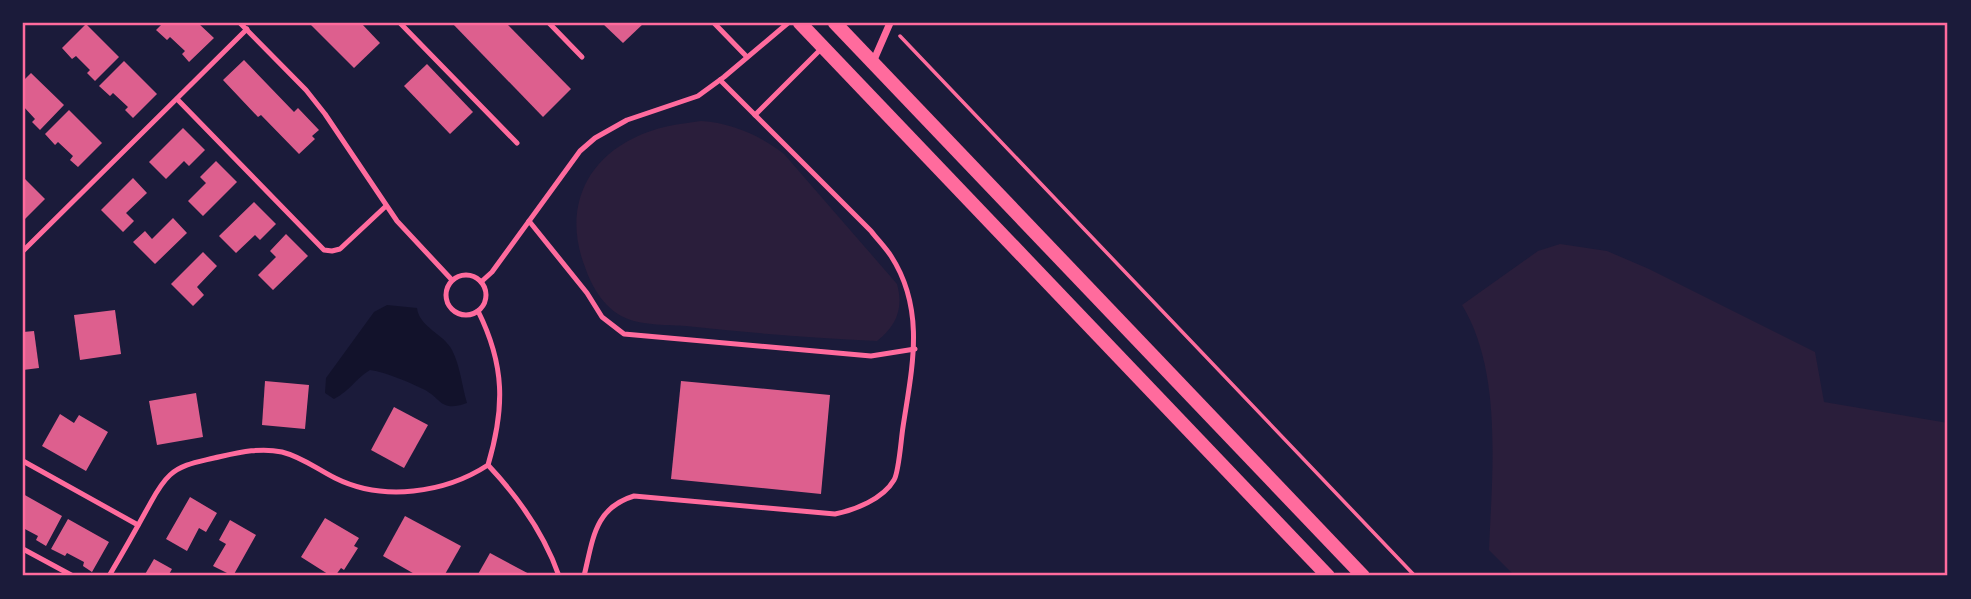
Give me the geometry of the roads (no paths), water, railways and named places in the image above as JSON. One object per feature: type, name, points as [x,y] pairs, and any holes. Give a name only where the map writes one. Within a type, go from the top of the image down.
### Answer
[{"type":"main road","points":[[800,23],[1328,576]]},
{"type":"main road","points":[[835,23],[1363,576]]},
{"type":"street","points":[[873,62],[890,24]]},
{"type":"lane","points":[[240,23],[306,90],[386,206],[417,245],[452,280]]},
{"type":"lane","points":[[400,23],[517,143]]},
{"type":"lane","points":[[549,23],[582,57]]},
{"type":"lane","points":[[714,23],[747,57]]},
{"type":"lane","points":[[481,282],[492,272],[580,151],[595,138],[627,120],[698,96],[788,23]]},
{"type":"lane","points":[[23,251],[247,29]]},
{"type":"lane","points":[[755,115],[823,47]]},
{"type":"lane","points":[[584,576],[598,523],[613,505],[634,496],[835,514],[851,510],[877,497],[894,480],[915,349],[910,296],[891,255],[870,231],[720,80]]},
{"type":"lane","points":[[177,99],[324,250],[340,249],[386,206]]},
{"type":"lane","points":[[529,221],[587,293],[602,317],[624,334],[871,356],[915,349]]},
{"type":"lane","points":[[467,275],[481,282],[486,297],[478,311],[471,315],[462,315],[449,306],[445,292],[452,280],[467,275]]},
{"type":"lane","points":[[109,576],[161,485],[177,469],[189,464],[257,450],[284,453],[311,463],[337,479],[364,488],[385,491],[442,487],[459,482],[488,465],[499,424],[501,388],[495,350],[478,311]]},
{"type":"lane","points":[[23,461],[138,526]]},
{"type":"lane","points":[[488,465],[535,523],[559,576]]},
{"type":"lane","points":[[23,549],[73,576]]}]
